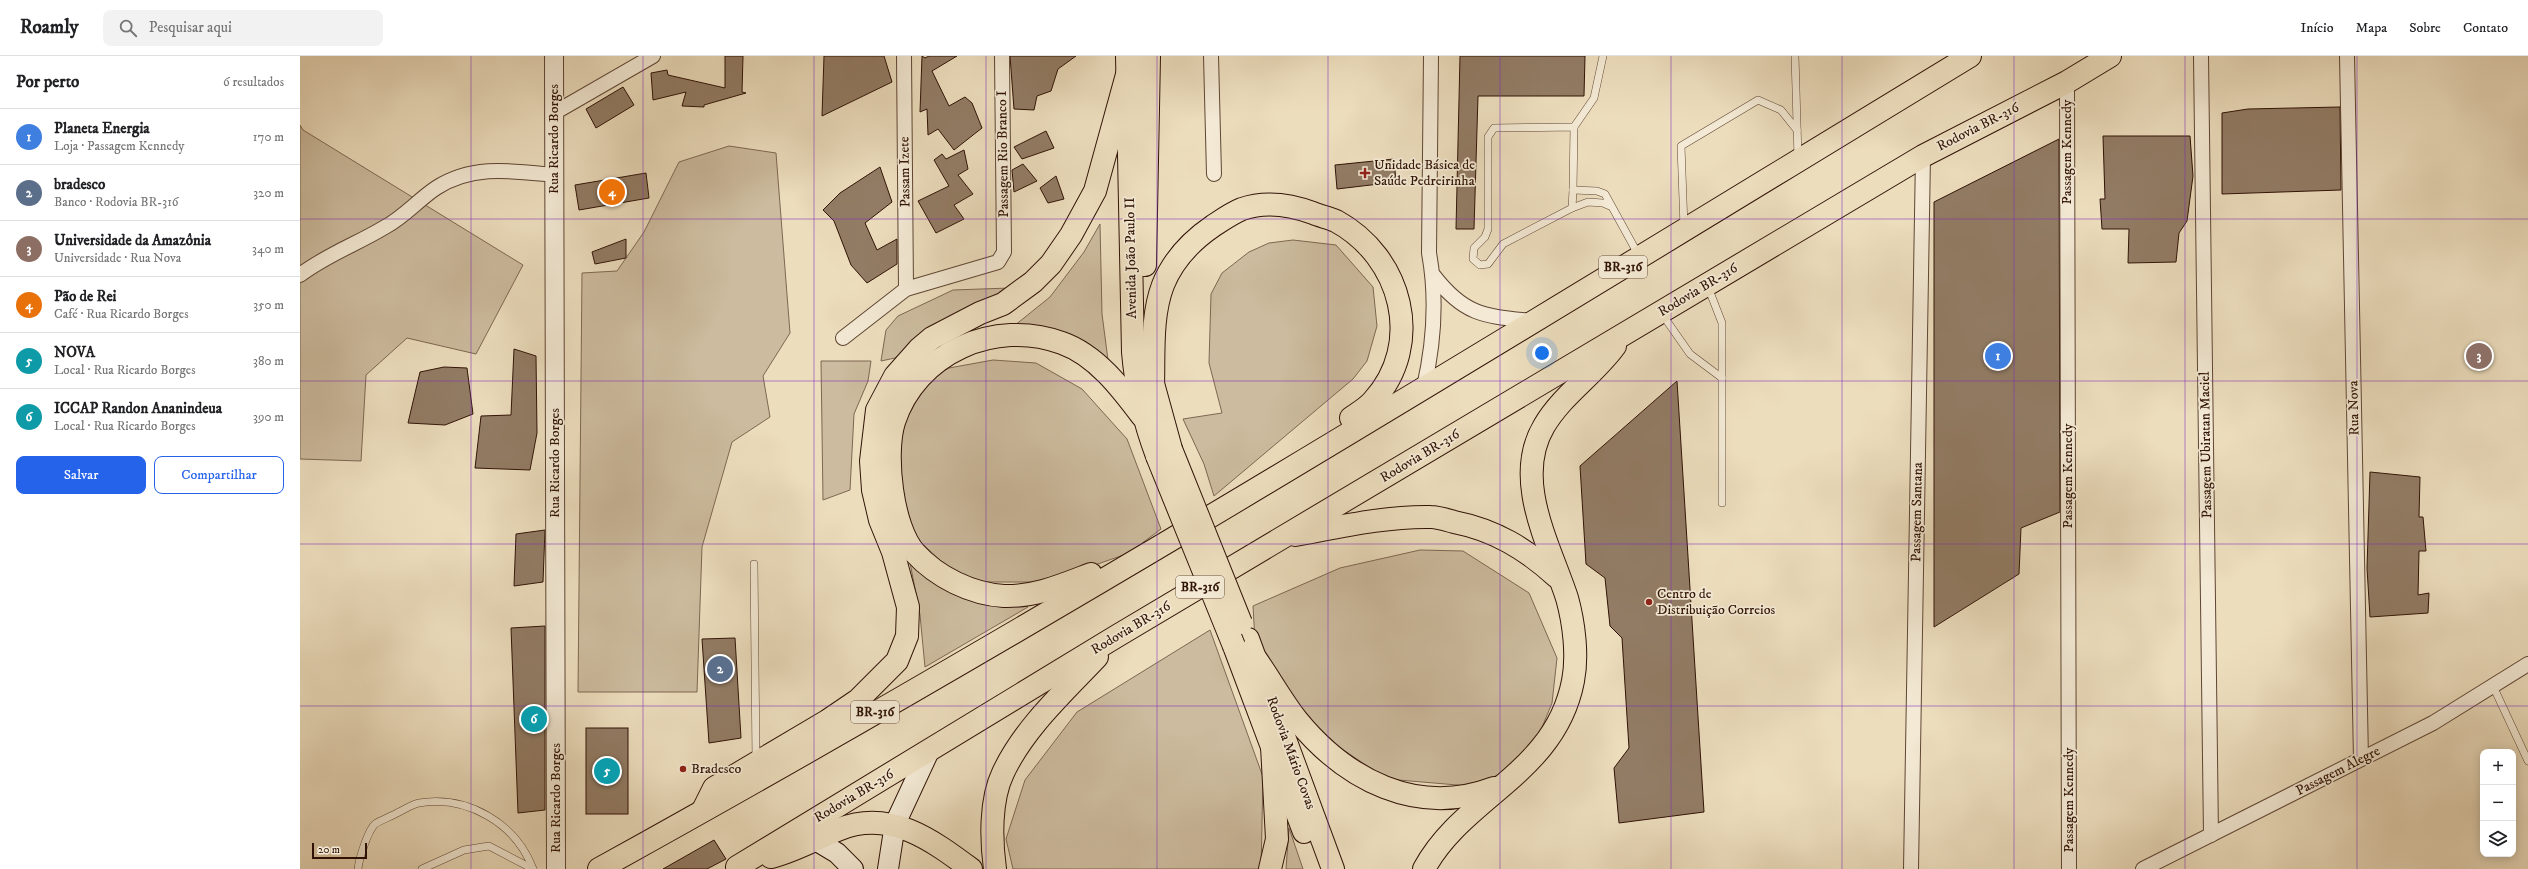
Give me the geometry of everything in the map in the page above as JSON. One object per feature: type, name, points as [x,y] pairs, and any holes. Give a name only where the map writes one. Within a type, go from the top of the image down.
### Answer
[{"type":"main road","name":"Avenida João Paulo II","points":[[1149,56],[1145,322],[1146,352],[1164,452]]},
{"type":"main road","name":"BR-316","points":[[599,869],[702,812],[1277,477],[1424,386],[1684,231],[1970,56]]},
{"type":"main road","name":"Rodovia BR-316","points":[[776,855],[929,751],[1117,636],[1923,156],[2067,82],[2110,56]]},
{"type":"main road","name":"Avenida João Paulo II","points":[[1127,63],[1133,352],[1136,389],[1142,416],[1164,452]]},
{"type":"main road","points":[[702,812],[714,788],[858,700],[897,662],[907,636],[908,607],[893,552],[880,520],[872,490],[871,461],[877,410],[896,376],[919,349],[932,338],[980,313],[1003,304],[1033,282],[1051,264],[1071,235],[1095,191],[1127,63]]},
{"type":"main road","points":[[1153,387],[1157,310],[1163,286],[1172,267],[1189,244],[1209,229],[1243,209],[1270,205],[1296,206],[1336,221],[1354,233],[1382,263],[1400,304],[1403,326],[1393,368],[1372,402],[1277,477]]},
{"type":"main road","points":[[1424,869],[1454,830],[1509,783],[1540,751],[1560,720],[1573,681],[1574,641],[1567,600],[1542,530],[1532,481],[1534,456],[1543,428],[1559,405],[1584,381],[1625,333]]},
{"type":"main road","points":[[1142,416],[1122,390],[1102,370],[1085,356],[1062,343],[1016,334],[995,336],[953,351],[921,376],[909,390],[892,433],[890,470],[892,499],[902,528],[914,552],[939,574],[971,590],[1004,596],[1046,592],[1150,552]]},
{"type":"main road","points":[[1164,452],[1241,642]]},
{"type":"main road","points":[[1282,538],[1357,524],[1432,517],[1472,525],[1513,542],[1534,557],[1560,580]]},
{"type":"main road","points":[[995,869],[993,832],[997,794],[1003,773],[1026,736],[1117,636]]},
{"type":"main road","name":"Rodovia Mário Covas","points":[[1241,642],[1256,659],[1333,869]]},
{"type":"main road","name":"Rodovia Mário Covas","points":[[1241,642],[1272,746],[1318,869]]},
{"type":"main road","points":[[1256,659],[1297,720],[1349,769],[1378,786],[1410,796],[1443,799],[1474,796],[1509,783]]},
{"type":"main road","points":[[1270,869],[1277,839],[1272,746]]},
{"type":"main road","points":[[888,869],[895,824],[929,751]]},
{"type":"main road","points":[[735,868],[817,841],[840,829],[857,824],[895,824],[932,841],[971,869]]},
{"type":"main road","points":[[817,841],[837,853],[853,869]]},
{"type":"street","name":"Rua Ricardo Borges","points":[[554,56],[556,869]]},
{"type":"street","points":[[554,113],[653,56]]},
{"type":"street","name":"Passam Izete","points":[[904,56],[906,289]]},
{"type":"street","name":"Passagem Rio Branco I","points":[[906,289],[998,262],[1004,252],[1002,56]]},
{"type":"street","points":[[1211,56],[1214,174]]},
{"type":"street","points":[[1424,386],[1432,348],[1434,276],[1429,253],[1431,56]]},
{"type":"street","name":"Passagem Ubiratan Maciel","points":[[2201,56],[2211,835]]},
{"type":"street","name":"Rua Nova","points":[[2347,56],[2361,760]]},
{"type":"street","name":"Passagem Kennedy","points":[[2067,82],[2069,869]]},
{"type":"street","name":"Passagem Santana","points":[[1911,869],[1923,156]]},
{"type":"street","points":[[300,275],[312,266],[387,226],[436,188],[461,176],[493,170],[554,175]]},
{"type":"street","points":[[1434,276],[1463,306],[1486,316],[1532,321]]},
{"type":"street","points":[[843,338],[906,289]]},
{"type":"street","name":"Passagem Alegre","points":[[2144,869],[2433,723],[2528,664]]},
{"type":"lane","points":[[1572,208],[1574,127],[1594,98],[1600,79],[1603,56]]},
{"type":"lane","points":[[1795,56],[1798,161]]},
{"type":"lane","points":[[1684,231],[1682,146],[1758,100],[1780,110],[1797,130]]},
{"type":"lane","points":[[1574,127],[1494,128],[1490,131],[1488,229],[1485,237],[1474,248],[1475,262],[1480,265],[1488,264],[1503,244],[1572,208],[1588,202],[1603,203],[1610,206]]},
{"type":"lane","points":[[1573,190],[1597,191],[1605,194],[1610,206],[1640,257]]},
{"type":"lane","points":[[1707,285],[1722,323],[1722,502]]},
{"type":"lane","points":[[1661,312],[1690,354],[1722,378]]},
{"type":"lane","points":[[754,564],[756,763]]},
{"type":"lane","points":[[2493,686],[2528,761]]},
{"type":"lane","points":[[358,869],[359,858],[374,825],[418,803],[452,802],[476,808],[517,838],[527,854],[533,869]]},
{"type":"lane","points":[[422,869],[464,850],[489,846],[533,869]]},
{"type":"shaded area","points":[[300,125],[303,130],[523,265],[476,354],[407,338],[366,375],[361,461],[300,459]]},
{"type":"shaded area","points":[[729,146],[776,153],[790,333],[763,376],[770,417],[732,442],[702,547],[697,692],[578,692],[582,273],[617,271],[644,232],[679,162]]},
{"type":"shaded area","points":[[1100,224],[1102,314],[1108,360],[1014,326],[1050,297],[1084,252]]},
{"type":"shaded area","points":[[1293,240],[1336,245],[1373,287],[1377,326],[1367,361],[1353,379],[1214,496],[1204,464],[1183,419],[1222,413],[1209,363],[1211,294],[1222,273],[1249,252],[1269,243]]},
{"type":"shaded area","points":[[1010,288],[980,313],[940,323],[895,358],[881,361],[886,330],[898,316],[953,290]]},
{"type":"shaded area","points":[[993,360],[1036,363],[1082,389],[1127,439],[1161,529],[1129,553],[1047,582],[973,582],[942,562],[914,536],[898,480],[896,442],[909,390],[949,368]]},
{"type":"shaded area","points":[[821,361],[871,361],[868,381],[854,414],[850,490],[823,500]]},
{"type":"shaded area","points":[[1420,550],[1463,551],[1529,593],[1557,658],[1552,703],[1527,764],[1469,786],[1387,779],[1339,747],[1313,723],[1256,659],[1253,606],[1340,568]]},
{"type":"shaded area","points":[[908,552],[1028,607],[925,667],[920,615]]},
{"type":"shaded area","points":[[1210,630],[1263,777],[1261,869],[1013,869],[1006,839],[1025,780],[1077,712]]},
{"type":"shaded area","points":[[1289,828],[1303,869],[1286,869]]},
{"type":"building","points":[[725,56],[743,56],[742,92],[746,93],[704,105],[704,107],[682,106],[686,92],[653,100],[651,73],[667,70],[668,75],[725,88]]},
{"type":"building","points":[[824,56],[884,56],[892,82],[822,116]]},
{"type":"building","points":[[922,56],[925,58],[929,56],[957,56],[932,71],[949,106],[965,97],[972,103],[982,128],[954,150],[938,129],[928,135],[927,109],[920,112]]},
{"type":"building","points":[[1010,56],[1076,56],[1058,69],[1051,91],[1037,96],[1034,110],[1014,109]]},
{"type":"building","points":[[1460,56],[1585,56],[1584,96],[1478,96],[1474,229],[1456,229]]},
{"type":"building","points":[[623,87],[634,105],[596,128],[586,109]]},
{"type":"building","points":[[2340,107],[2341,190],[2222,194],[2222,113],[2248,109]]},
{"type":"building","points":[[1046,131],[1054,148],[1022,159],[1014,147]]},
{"type":"building","points":[[2103,136],[2190,136],[2193,176],[2187,221],[2179,233],[2176,262],[2128,263],[2129,229],[2102,229],[2100,199],[2105,199]]},
{"type":"building","points":[[2059,139],[2060,512],[2021,528],[2019,574],[1934,627],[1934,202]]},
{"type":"building","points":[[964,150],[968,169],[958,175],[973,194],[954,205],[964,219],[936,233],[918,201],[949,186],[934,160],[942,154],[946,159]]},
{"type":"building","name":"Unidade Básica de Saúde Pedreirinha","points":[[1394,159],[1396,182],[1337,189],[1335,165]]},
{"type":"building","points":[[1023,164],[1037,181],[1014,192],[1012,170]]},
{"type":"building","points":[[880,167],[892,202],[865,223],[877,250],[897,239],[897,264],[867,283],[851,265],[834,221],[823,210],[840,193]]},
{"type":"building","points":[[646,173],[649,198],[579,210],[575,185]]},
{"type":"building","points":[[1056,176],[1064,199],[1048,203],[1040,188]]},
{"type":"building","points":[[626,239],[626,258],[595,264],[592,252]]},
{"type":"building","points":[[514,349],[536,356],[537,433],[530,470],[475,468],[481,416],[511,415]]},
{"type":"building","points":[[444,367],[467,368],[473,414],[445,425],[408,423],[420,372]]},
{"type":"building","name":"Centro de Distribuição Correios","points":[[1677,381],[1704,812],[1619,823],[1614,768],[1629,748],[1622,638],[1610,626],[1605,578],[1586,564],[1580,466]]},
{"type":"building","points":[[2370,472],[2420,477],[2419,517],[2423,517],[2426,551],[2419,551],[2418,595],[2429,593],[2428,613],[2370,617],[2367,568]]},
{"type":"building","points":[[545,530],[543,582],[514,586],[516,534]]},
{"type":"building","points":[[545,626],[545,810],[518,813],[511,628]]},
{"type":"building","name":"Bradesco","points":[[735,638],[741,738],[709,743],[702,639]]},
{"type":"building","points":[[586,728],[628,728],[628,814],[586,814]]},
{"type":"building","points":[[714,840],[726,859],[707,869],[663,869]]},
{"type":"place","name":"Unidade Básica de Saúde Pedreirinha","points":[[1365,173]]},
{"type":"place","name":"Pão de Rei","points":[[612,192]]},
{"type":"place","name":"Planeta Energia","points":[[1998,356]]},
{"type":"place","name":"Universidade da Amazônia","points":[[2479,356]]},
{"type":"place","name":"Centro de Distribuição Correios","points":[[1649,602]]},
{"type":"place","name":"bradesco","points":[[720,669]]},
{"type":"place","name":"ICCAP Randon Ananindeua","points":[[534,719]]},
{"type":"place","name":"Bradesco","points":[[683,769]]},
{"type":"place","name":"NOVA","points":[[607,771]]}]
